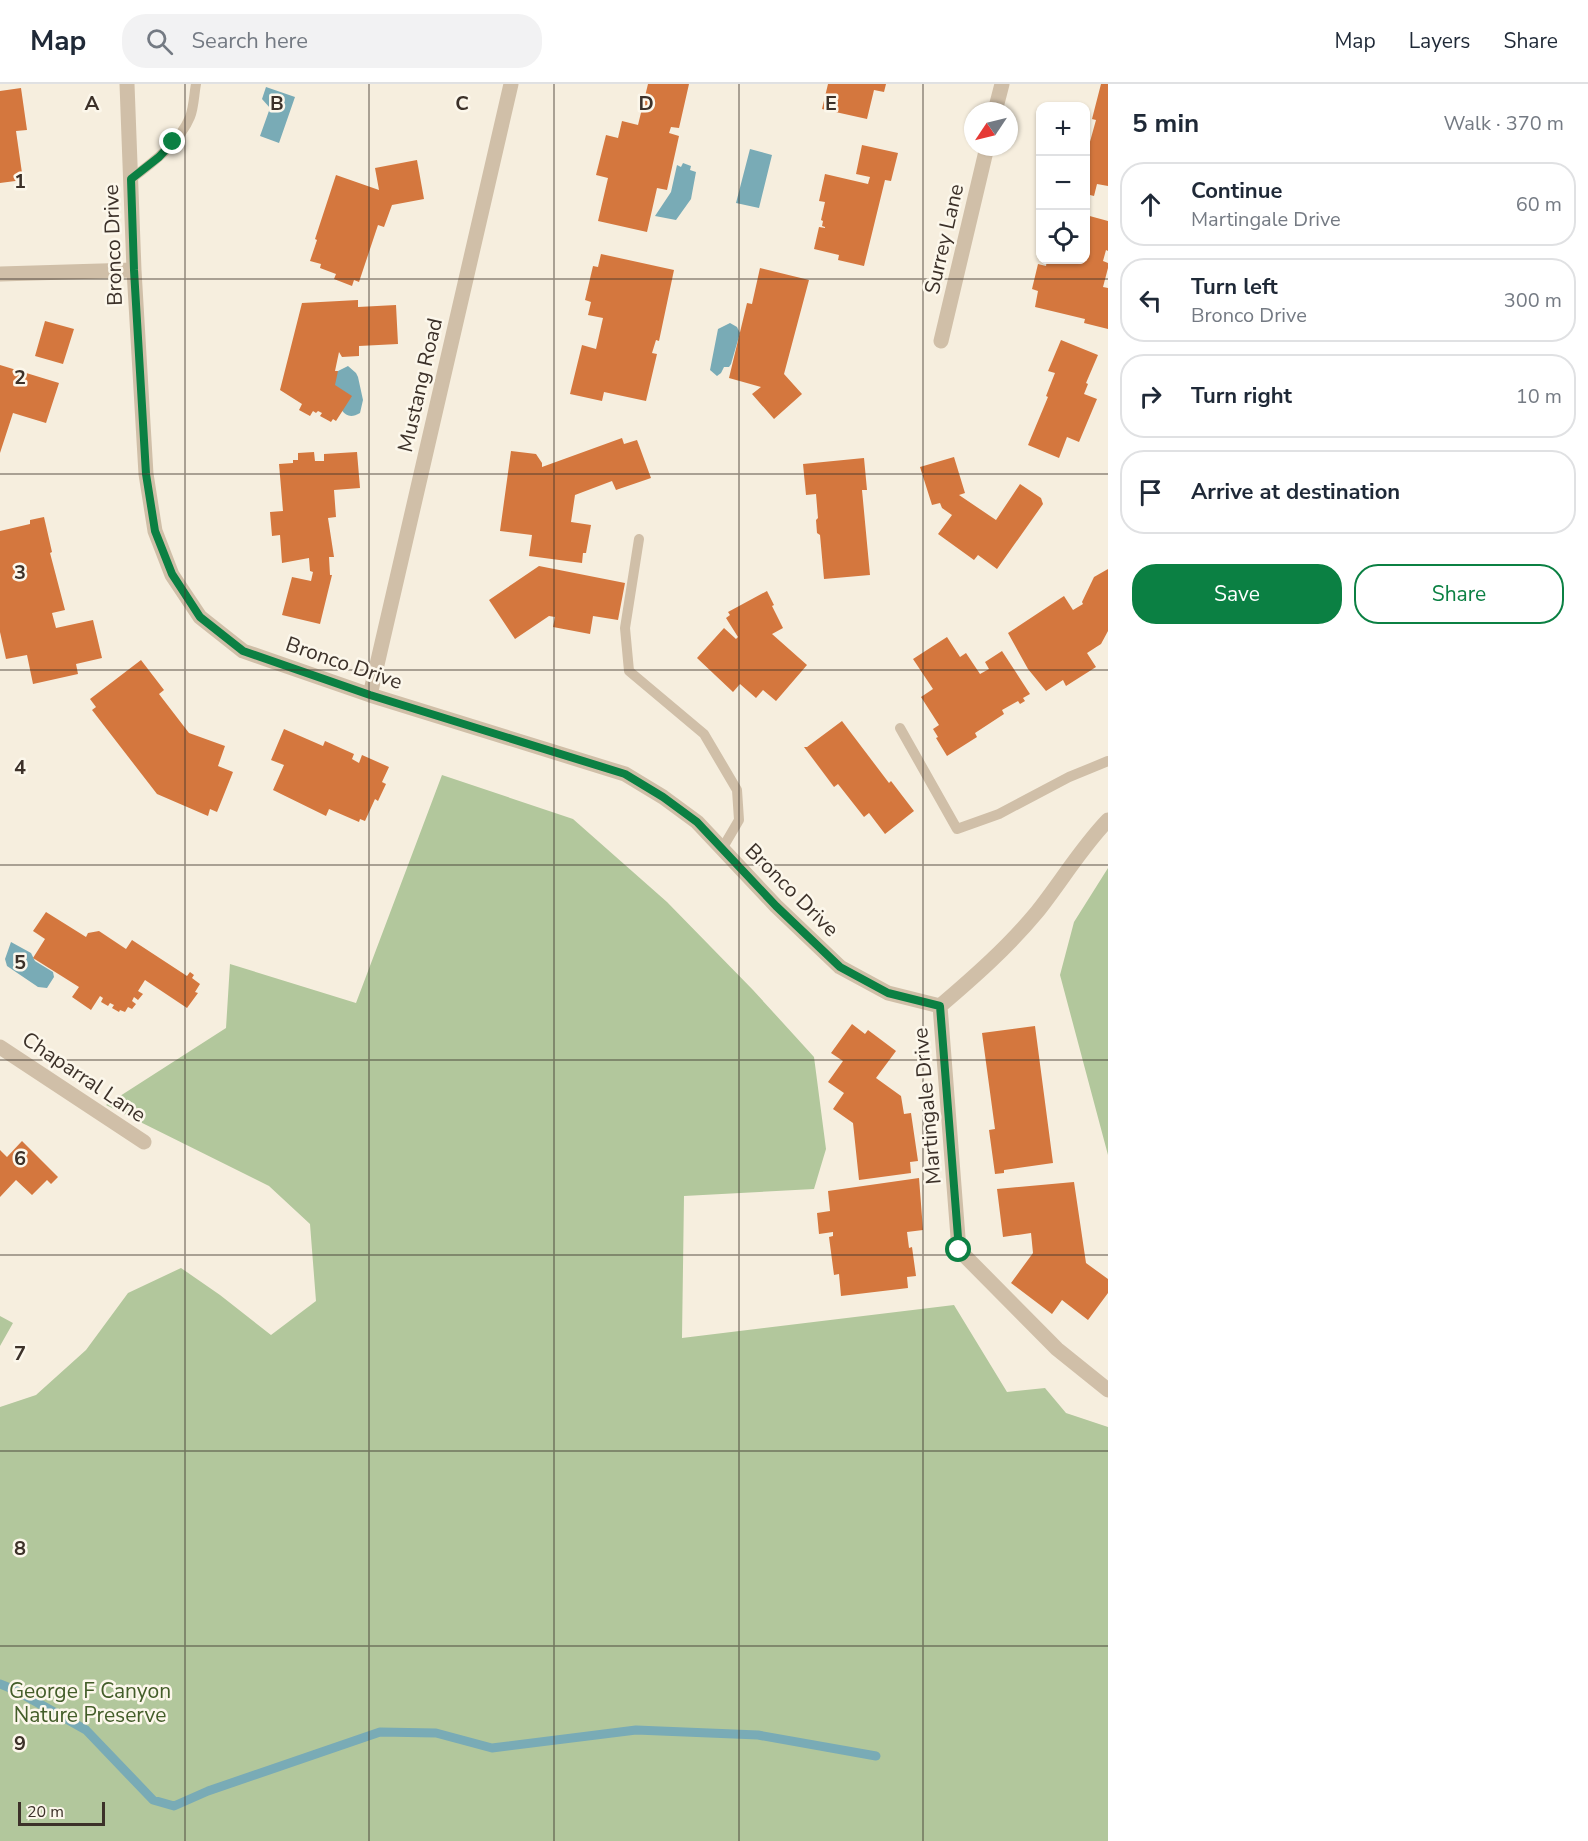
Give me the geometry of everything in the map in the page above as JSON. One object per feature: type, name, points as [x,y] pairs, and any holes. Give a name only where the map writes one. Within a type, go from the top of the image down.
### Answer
[{"type":"street","name":"Bronco Drive","points":[[127,84],[134,270],[146,474],[155,531],[172,574],[200,617],[243,651],[370,695],[625,774],[663,797],[697,822],[776,906],[840,967],[888,993],[940,1006]]},
{"type":"street","name":"Mustang Road","points":[[370,695],[511,84]]},
{"type":"street","points":[[997,102],[1002,84]]},
{"type":"street","name":"Surrey Lane","points":[[941,341],[985,156]]},
{"type":"street","points":[[0,274],[134,270]]},
{"type":"street","name":"Martingale Drive","points":[[1108,820],[1036,913],[990,963],[940,1006],[959,1250],[1057,1349],[1108,1390]]},
{"type":"street","name":"Chaparral Lane","points":[[0,1047],[144,1142]]},
{"type":"lane","points":[[131,179],[159,157],[173,142],[190,117],[196,84]]},
{"type":"lane","points":[[639,539],[625,628],[629,671],[704,734],[737,790],[739,820],[722,849]]},
{"type":"lane","points":[[900,728],[957,829],[999,814],[1069,777],[1108,761]]},
{"type":"green space","name":"George F Canyon Nature Preserve","points":[[442,775],[573,819],[667,902],[753,990],[814,1057],[826,1149],[814,1189],[684,1196],[682,1338],[954,1305],[1007,1392],[1045,1388],[1066,1413],[1108,1427],[1108,1841],[0,1841],[0,1407],[36,1395],[86,1350],[128,1293],[181,1268],[271,1335],[316,1301],[310,1224],[269,1186],[106,1105],[226,1028],[230,964],[356,1003]]},
{"type":"green space","points":[[1108,868],[1108,1155],[1060,975],[1074,922]]},
{"type":"green space","points":[[0,1316],[13,1323],[0,1346]]},
{"type":"water","points":[[266,87],[295,97],[279,143],[260,136],[270,108],[262,99]]},
{"type":"water","points":[[750,149],[772,155],[759,208],[736,203]]},
{"type":"water","points":[[683,163],[691,166],[690,170],[696,172],[691,199],[676,220],[655,216],[671,192],[677,165],[681,167]]},
{"type":"water","points":[[730,323],[737,327],[740,333],[731,364],[729,367],[724,367],[717,376],[710,370],[718,329]]},
{"type":"water","points":[[348,366],[358,377],[363,400],[360,413],[352,416],[346,415],[339,404],[334,379],[334,373]]},
{"type":"water","points":[[11,942],[31,953],[35,961],[53,972],[54,977],[47,988],[38,987],[7,966],[5,959]]},
{"type":"building","points":[[648,84],[689,84],[679,128],[671,127],[669,133],[679,136],[667,190],[657,188],[647,232],[598,221],[608,178],[596,175],[606,135],[618,138],[622,121],[638,125]]},
{"type":"building","points":[[828,84],[886,84],[884,92],[874,90],[867,119],[822,109]]},
{"type":"building","points":[[1101,84],[1108,84],[1108,186],[1097,184],[1094,196],[1090,195],[1090,142],[1096,120],[1092,119]]},
{"type":"building","points":[[21,88],[27,130],[16,131],[23,180],[0,183],[0,91]]},
{"type":"building","points":[[862,145],[898,153],[891,181],[885,180],[864,266],[838,260],[839,255],[814,249],[819,227],[825,228],[821,220],[825,202],[819,201],[825,174],[868,184],[870,177],[856,174]]},
{"type":"building","points":[[417,160],[424,199],[392,205],[384,227],[378,225],[359,282],[354,280],[352,286],[334,279],[336,274],[320,268],[321,264],[310,261],[336,175],[379,190],[375,168]]},
{"type":"building","points":[[1090,216],[1108,221],[1108,251],[1106,250],[1103,261],[1108,263],[1108,268],[1103,287],[1108,288],[1108,329],[1084,323],[1085,319],[1035,307],[1038,291],[1032,289],[1038,264],[1046,266],[1046,264],[1090,264]]},
{"type":"building","points":[[601,254],[674,270],[659,341],[656,340],[652,353],[657,354],[646,401],[604,392],[602,401],[570,394],[582,345],[596,349],[603,318],[588,315],[591,302],[585,300],[593,266],[598,267]]},
{"type":"building","points":[[760,268],[809,280],[784,374],[802,394],[774,419],[752,394],[761,387],[729,378],[747,303],[752,304]]},
{"type":"building","points":[[358,300],[358,307],[396,305],[398,344],[359,346],[359,356],[342,357],[339,352],[335,385],[352,396],[336,421],[333,419],[331,422],[320,416],[322,413],[318,411],[316,413],[313,411],[310,416],[299,410],[302,404],[280,390],[302,303]]},
{"type":"building","points":[[45,321],[74,329],[63,364],[35,356]]},
{"type":"building","points":[[1061,340],[1098,355],[1086,383],[1088,384],[1084,394],[1097,399],[1079,442],[1067,437],[1059,458],[1028,445],[1048,397],[1046,396],[1055,373],[1048,371]]},
{"type":"building","points":[[0,365],[59,383],[46,423],[13,413],[0,453]]},
{"type":"building","points":[[622,438],[624,444],[637,440],[651,478],[616,490],[612,481],[575,495],[571,522],[591,525],[582,563],[529,556],[532,535],[500,531],[511,451],[536,454],[542,467]]},
{"type":"building","points":[[314,452],[315,461],[324,461],[324,454],[357,452],[360,488],[334,490],[336,517],[328,518],[334,557],[329,557],[330,575],[332,575],[320,624],[282,615],[292,577],[311,581],[313,572],[310,571],[309,558],[282,563],[280,535],[272,536],[270,512],[283,511],[279,464],[293,463],[293,460],[298,460],[298,453]]},
{"type":"building","points":[[954,457],[965,493],[959,495],[996,520],[1020,484],[1041,498],[1043,504],[997,569],[978,555],[974,560],[938,534],[952,515],[942,508],[940,503],[932,505],[920,467]]},
{"type":"building","points":[[864,458],[867,490],[862,490],[870,575],[824,579],[820,535],[817,533],[816,494],[806,495],[803,464]]},
{"type":"building","points":[[44,517],[52,552],[50,553],[65,610],[52,613],[56,628],[93,620],[102,658],[76,664],[78,674],[33,684],[27,655],[6,659],[0,632],[0,531],[30,524],[30,520]]},
{"type":"building","points":[[539,566],[625,583],[618,620],[593,616],[590,634],[553,627],[555,617],[549,616],[515,639],[489,600]]},
{"type":"building","points":[[1108,569],[1108,631],[1101,644],[1087,653],[1096,667],[1066,686],[1063,680],[1046,691],[1028,669],[1008,633],[1064,596],[1073,610],[1083,604],[1094,577]]},
{"type":"building","points":[[767,591],[783,628],[772,634],[807,665],[776,701],[763,690],[756,698],[740,684],[733,692],[697,658],[724,628],[736,639],[738,637],[726,618],[730,615],[728,612]]},
{"type":"building","points":[[947,637],[960,657],[966,653],[980,674],[989,669],[985,662],[1002,651],[1030,694],[1023,698],[1025,701],[1020,704],[1018,701],[1002,710],[1004,714],[975,733],[977,737],[947,756],[933,729],[939,725],[921,697],[933,689],[913,659]]},
{"type":"building","points":[[141,660],[164,690],[159,694],[189,733],[225,746],[218,766],[233,772],[217,812],[210,809],[208,816],[157,794],[92,710],[96,707],[90,699]]},
{"type":"building","points":[[842,721],[889,783],[891,781],[914,811],[885,834],[869,813],[864,817],[838,784],[834,787],[804,747]]},
{"type":"building","points":[[284,729],[323,746],[325,741],[354,754],[352,759],[359,763],[362,755],[389,767],[382,782],[386,784],[378,801],[375,799],[365,821],[360,819],[359,822],[329,809],[326,816],[273,790],[284,765],[271,760]]},
{"type":"building","points":[[46,912],[86,937],[88,933],[99,931],[126,949],[132,940],[187,976],[190,972],[194,975],[192,978],[200,984],[195,992],[198,993],[187,1008],[145,980],[138,991],[143,994],[138,1000],[134,997],[132,1001],[136,1004],[132,1009],[128,1007],[125,1012],[120,1010],[119,1012],[112,1008],[114,1005],[110,1003],[108,1006],[101,1002],[103,998],[100,996],[91,1010],[72,997],[79,987],[33,958],[45,939],[33,931]]},
{"type":"building","points":[[852,1024],[865,1034],[868,1030],[896,1051],[876,1078],[901,1096],[904,1114],[911,1113],[918,1161],[910,1162],[911,1173],[859,1180],[853,1123],[833,1109],[844,1093],[828,1082],[843,1061],[831,1053]]},
{"type":"building","points":[[1035,1026],[1053,1163],[1004,1170],[1004,1173],[995,1174],[989,1130],[995,1129],[982,1033]]},
{"type":"building","points":[[22,1141],[58,1177],[51,1184],[47,1180],[32,1195],[16,1180],[0,1197],[0,1150],[7,1157]]},
{"type":"building","points":[[919,1178],[923,1230],[907,1232],[909,1248],[912,1247],[916,1276],[907,1277],[908,1288],[841,1296],[839,1274],[834,1275],[829,1237],[833,1236],[833,1232],[819,1234],[817,1213],[830,1211],[828,1191]]},
{"type":"building","points":[[1074,1182],[1086,1263],[1108,1279],[1108,1293],[1088,1320],[1062,1300],[1052,1314],[1011,1283],[1033,1253],[1031,1233],[1003,1237],[997,1189]]},
{"type":"waterway","points":[[0,1684],[86,1730],[153,1800],[174,1806],[208,1791],[380,1732],[436,1733],[492,1748],[636,1730],[758,1735],[876,1756]]},
{"type":"route","points":[[173,142],[159,157],[131,179],[134,270],[146,474],[155,531],[172,574],[200,617],[243,651],[370,695],[625,774],[663,797],[697,822],[776,906],[840,967],[888,993],[940,1006],[959,1250]]}]
